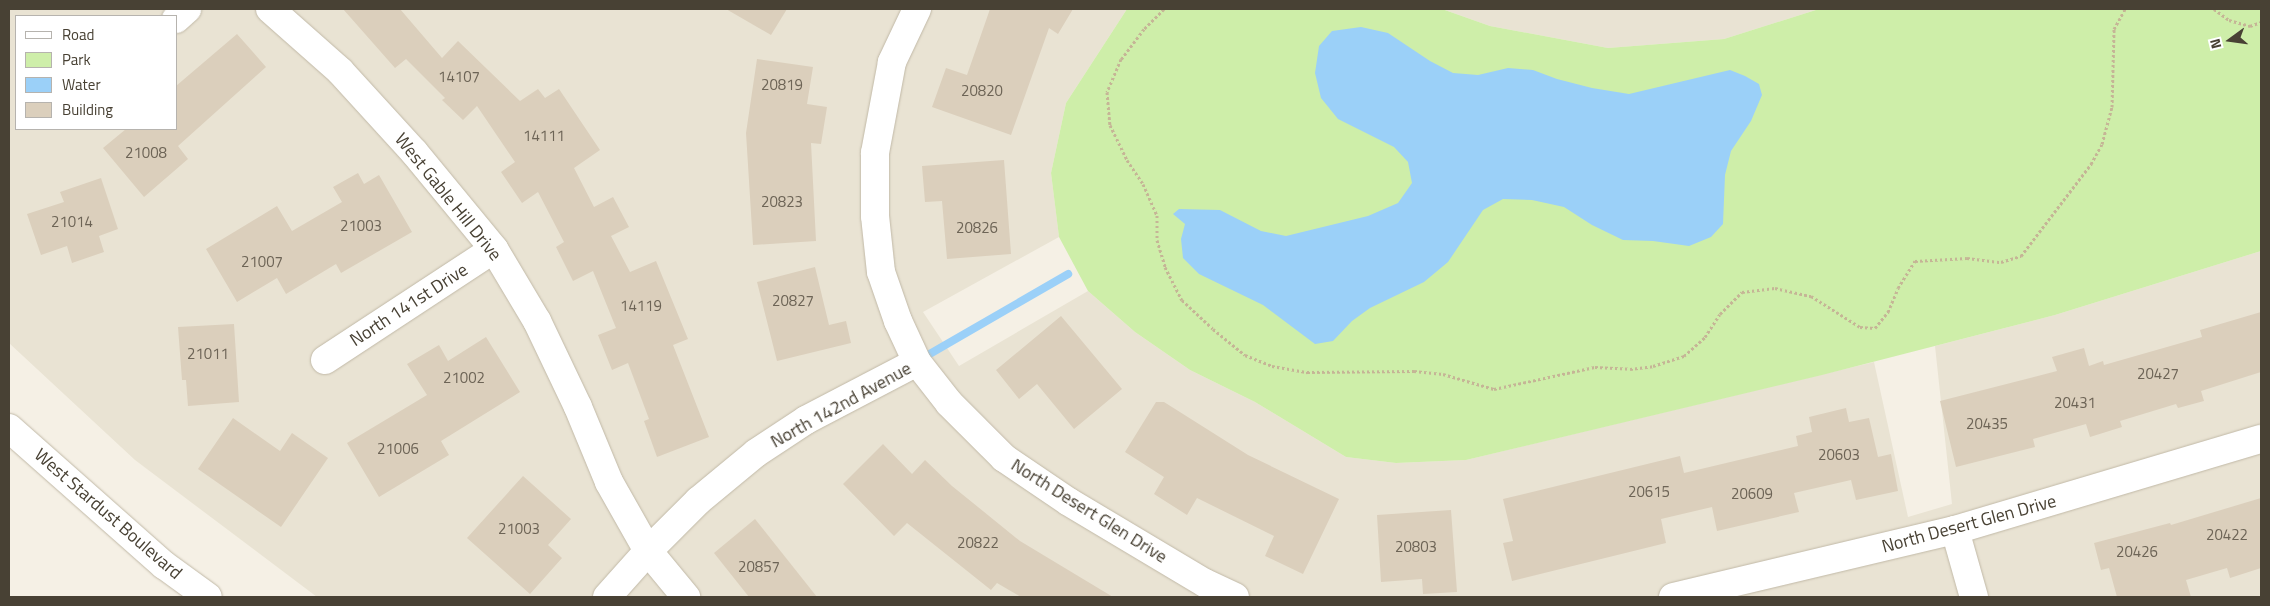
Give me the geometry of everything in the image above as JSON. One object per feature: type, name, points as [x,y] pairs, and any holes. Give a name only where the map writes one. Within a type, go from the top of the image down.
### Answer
[{"type":"street","name":"West Gable Hill Drive","points":[[270,9],[340,71],[414,152],[494,249],[537,321],[578,408],[609,482],[648,551],[686,597]]},
{"type":"street","name":"North 142nd Avenue","points":[[607,597],[648,551],[698,501],[756,453],[806,420],[917,362],[898,321],[881,272],[875,216],[875,153],[892,62],[917,9]]},
{"type":"street","name":"North 141st Drive","points":[[325,360],[494,249]]},
{"type":"street","name":"North Desert Glen Drive","points":[[917,362],[949,403],[1004,458],[1069,502],[1205,583],[1235,597]]},
{"type":"street","name":"West Stardust Boulevard","points":[[9,428],[164,565],[208,597]]},
{"type":"street","name":"North Desert Glen Drive","points":[[1673,597],[1955,530],[2261,440]]},
{"type":"street","points":[[1955,530],[1974,597]]},
{"type":"path","points":[[1164,9],[1144,29],[1121,59],[1106,92],[1110,125],[1127,160],[1143,184],[1157,215],[1157,240],[1164,267],[1182,300],[1245,355],[1272,366],[1306,372],[1414,371],[1443,374],[1494,389],[1595,367],[1630,369],[1653,366],[1684,356],[1705,337],[1720,314],[1742,292],[1775,288],[1811,296],[1860,326],[1875,328],[1888,312],[1898,288],[1915,261],[1967,258],[2001,262],[2021,256],[2090,164],[2102,144],[2112,107],[2114,29],[2125,9]]},
{"type":"path","points":[[2214,9],[2228,20],[2250,26],[2261,22]]},
{"type":"shaded area","points":[[9,9],[1127,9],[1066,103],[1051,173],[1059,237],[923,312],[959,366],[1088,291],[1135,332],[1190,370],[1255,402],[1346,457],[1396,463],[1466,460],[1874,362],[1908,517],[1952,504],[1935,346],[2055,315],[2261,251],[2261,597],[317,597],[135,460],[9,343]]},
{"type":"shaded area","points":[[1442,9],[1819,9],[1724,39],[1608,48],[1490,26]]},
{"type":"green space","points":[[1127,9],[1442,9],[1490,26],[1608,48],[1724,39],[1819,9],[2261,9],[2261,251],[2055,315],[1822,375],[1466,460],[1396,463],[1346,457],[1255,402],[1190,370],[1135,332],[1088,291],[1059,237],[1051,173],[1066,103]]},
{"type":"water","points":[[1361,27],[1388,33],[1430,61],[1453,73],[1478,75],[1508,68],[1533,70],[1557,79],[1592,88],[1629,94],[1730,70],[1745,76],[1759,84],[1762,95],[1751,121],[1731,151],[1725,175],[1723,224],[1711,237],[1689,246],[1653,241],[1623,240],[1592,225],[1564,207],[1532,200],[1503,199],[1483,210],[1448,262],[1424,282],[1370,308],[1352,321],[1333,341],[1315,344],[1263,305],[1199,274],[1183,258],[1181,239],[1185,224],[1173,214],[1179,209],[1220,210],[1261,231],[1286,236],[1368,216],[1398,203],[1412,183],[1408,162],[1394,147],[1338,119],[1321,98],[1315,73],[1319,46],[1332,31]]},
{"type":"building","points":[[343,9],[400,9],[442,58],[458,41],[520,101],[538,89],[545,98],[559,89],[600,150],[574,168],[594,207],[613,197],[629,227],[611,236],[630,272],[656,261],[688,339],[673,345],[709,437],[657,457],[644,421],[649,419],[628,363],[612,370],[598,335],[616,328],[593,271],[573,281],[556,247],[564,242],[538,192],[522,203],[501,172],[515,162],[477,106],[463,120],[442,100],[445,98],[406,59],[395,68]]},
{"type":"building","points":[[726,9],[787,9],[771,35]]},
{"type":"building","points":[[990,9],[1073,9],[1058,34],[1049,28],[1011,135],[932,107],[946,68],[967,75]]},
{"type":"building","points":[[237,34],[266,67],[178,146],[188,159],[144,197],[103,148],[125,130],[178,130],[178,84]]},
{"type":"building","points":[[757,59],[813,67],[807,104],[827,107],[821,144],[811,143],[816,241],[753,245],[746,133]]},
{"type":"building","points":[[1004,160],[1011,254],[947,259],[942,201],[925,202],[922,166]]},
{"type":"building","points":[[358,173],[364,184],[379,175],[412,232],[341,273],[336,264],[286,294],[277,278],[237,302],[206,249],[277,206],[292,231],[342,202],[333,187]]},
{"type":"building","points":[[101,178],[118,229],[99,236],[104,252],[72,263],[67,246],[41,255],[27,214],[64,202],[60,192]]},
{"type":"building","points":[[815,267],[829,325],[846,321],[851,343],[777,361],[757,282]]},
{"type":"building","points":[[2261,312],[2261,372],[2201,391],[2204,401],[2178,408],[2176,404],[2120,421],[2122,427],[2090,437],[2086,424],[2033,439],[2035,447],[1956,467],[1940,401],[2057,371],[2052,357],[2084,348],[2089,366],[2103,361],[2104,365],[2202,337],[2200,330]]},
{"type":"building","points":[[1061,316],[1122,389],[1074,429],[1037,384],[1019,399],[996,370]]},
{"type":"building","points":[[234,324],[239,402],[188,406],[186,380],[182,380],[178,327]]},
{"type":"building","points":[[486,337],[520,392],[441,441],[449,455],[379,497],[347,443],[427,395],[407,364],[439,345],[448,361]]},
{"type":"building","points":[[1156,402],[1164,402],[1248,455],[1339,499],[1303,574],[1265,556],[1274,536],[1197,498],[1187,515],[1154,494],[1164,477],[1125,452]]},
{"type":"building","points":[[1846,408],[1849,422],[1869,418],[1878,457],[1891,454],[1898,491],[1856,500],[1851,480],[1794,493],[1799,512],[1717,531],[1712,507],[1661,519],[1666,543],[1512,581],[1503,543],[1513,541],[1503,499],[1680,456],[1684,473],[1798,446],[1796,436],[1812,432],[1809,417]]},
{"type":"building","points":[[233,418],[280,451],[292,433],[328,458],[281,527],[198,469]]},
{"type":"building","points":[[883,444],[912,474],[925,460],[952,486],[1020,541],[1113,597],[1021,597],[997,583],[991,590],[907,523],[894,536],[843,484]]},
{"type":"building","points":[[523,476],[571,519],[548,545],[562,558],[530,594],[467,538]]},
{"type":"building","points":[[2261,498],[2261,568],[2230,578],[2227,568],[2186,580],[2191,597],[2117,597],[2109,568],[2101,570],[2094,543],[2170,523],[2171,525]]},
{"type":"building","points":[[1451,510],[1457,592],[1423,594],[1422,579],[1381,582],[1377,515]]},
{"type":"building","points":[[755,519],[817,597],[749,597],[714,553]]},
{"type":"waterway","points":[[921,359],[1068,274]]}]
